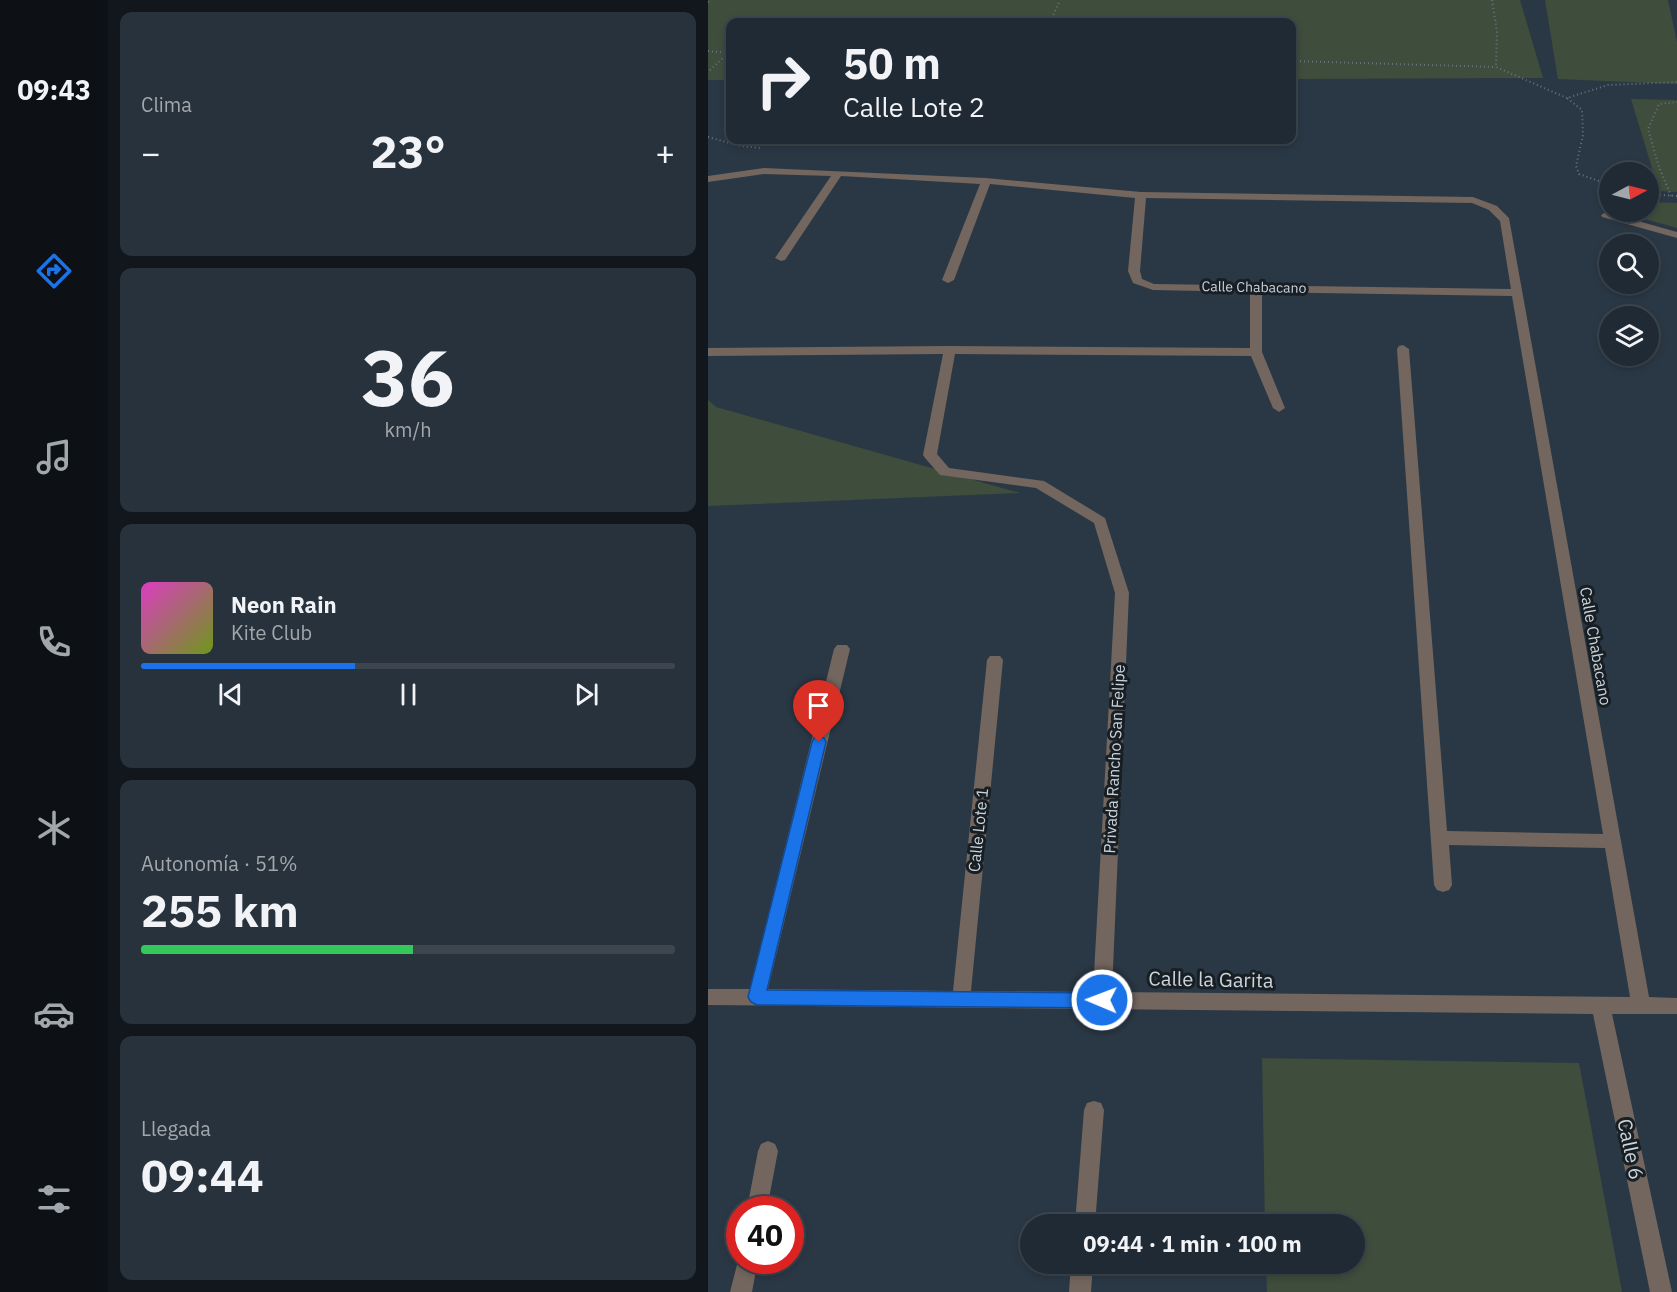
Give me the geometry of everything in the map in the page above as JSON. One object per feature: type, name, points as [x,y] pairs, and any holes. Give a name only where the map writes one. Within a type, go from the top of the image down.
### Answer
[{"type":"street","points":[[708,179],[764,171],[838,173],[986,181],[1141,195]]},
{"type":"street","points":[[781,258],[838,173]]},
{"type":"street","points":[[948,280],[986,181]]},
{"type":"street","name":"Calle Chabacano","points":[[1516,293],[1153,287],[1137,281],[1134,271],[1141,195],[1473,200],[1493,208],[1505,220],[1641,1006]]},
{"type":"street","points":[[1631,222],[1677,235]]},
{"type":"street","points":[[1256,287],[1256,352],[1279,408]]},
{"type":"street","points":[[1403,349],[1443,885]]},
{"type":"street","points":[[708,352],[950,350],[1256,352]]},
{"type":"street","name":"Privada Rancho San Felipe","points":[[950,350],[930,455],[945,471],[1039,484],[1100,522],[1122,593],[1102,1000]]},
{"type":"street","points":[[757,997],[842,649]]},
{"type":"street","name":"Calle Lote 1","points":[[961,999],[995,660]]},
{"type":"street","points":[[1439,838],[1611,841]]},
{"type":"street","name":"Calle la Garita","points":[[708,997],[1677,1006]]},
{"type":"street","name":"Calle 6","points":[[1601,1005],[1661,1292]]},
{"type":"street","points":[[1086,1214],[1094,1110]]},
{"type":"street","points":[[759,1196],[768,1151]]},
{"type":"street","points":[[741,1292],[744,1274]]},
{"type":"street","points":[[1080,1292],[1081,1274]]},
{"type":"path","points":[[1052,18],[1060,0]]},
{"type":"path","points":[[1492,0],[1497,32],[1496,67]]},
{"type":"path","points":[[708,51],[726,53]]},
{"type":"path","points":[[708,72],[726,55]]},
{"type":"path","points":[[1296,61],[1496,67],[1567,98],[1582,110],[1583,135],[1575,166],[1579,174],[1599,181]]},
{"type":"path","points":[[1567,98],[1608,85],[1677,82]]},
{"type":"path","points":[[1671,196],[1659,167],[1648,129],[1659,104],[1677,102]]},
{"type":"path","points":[[1659,195],[1677,196]]},
{"type":"green space","points":[[708,0],[1520,0],[1543,78],[1296,79],[1296,18],[726,18],[726,80],[708,80]]},
{"type":"green space","points":[[1545,0],[1668,0],[1677,42],[1677,84],[1558,79]]},
{"type":"green space","points":[[1631,99],[1677,100],[1677,192],[1659,191],[1659,162],[1650,162]]},
{"type":"green space","points":[[1659,202],[1677,203],[1677,228],[1655,222],[1659,222]]},
{"type":"green space","points":[[708,400],[716,407],[1020,493],[708,506]]},
{"type":"green space","points":[[1262,1058],[1579,1063],[1622,1292],[1267,1292],[1266,1274],[1365,1274],[1365,1214],[1265,1214]]},
{"type":"route","points":[[819,742],[757,997],[1102,1000]]}]
